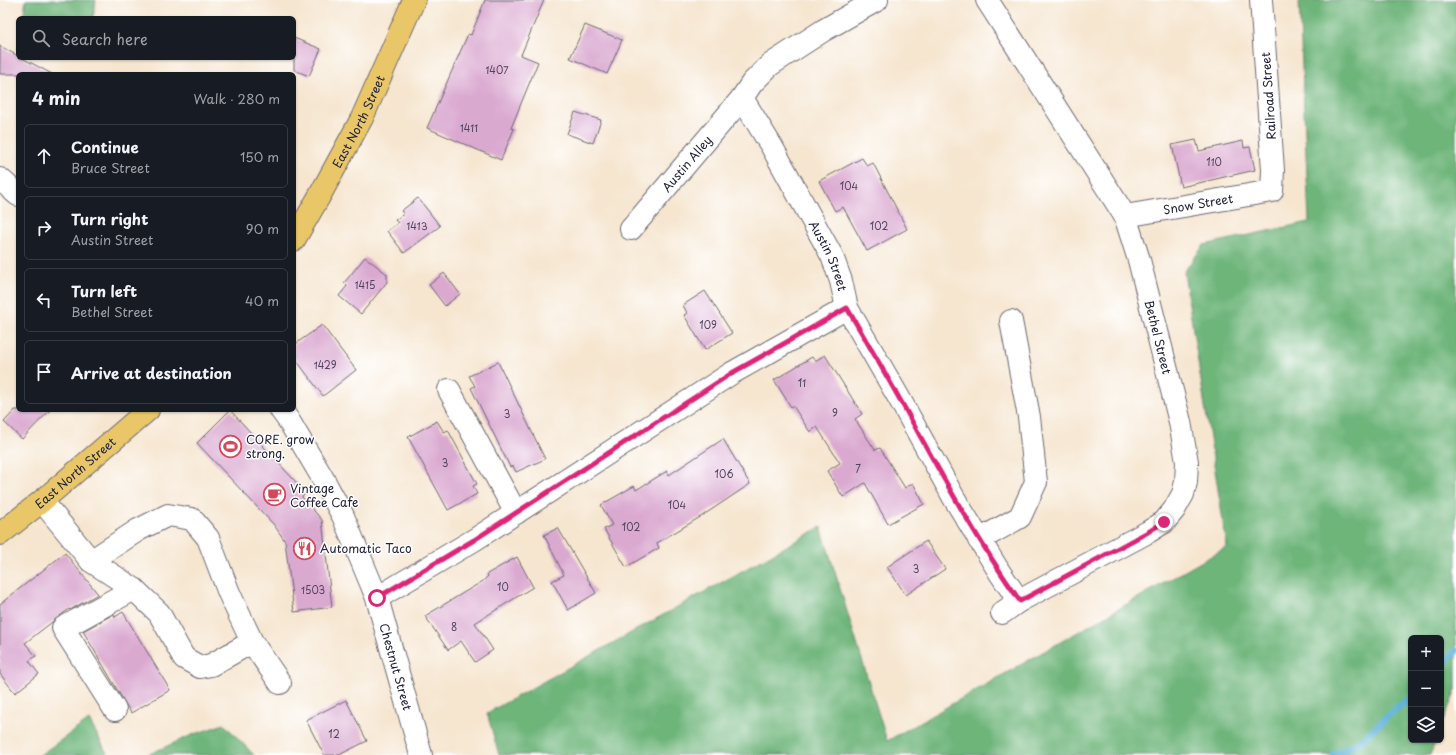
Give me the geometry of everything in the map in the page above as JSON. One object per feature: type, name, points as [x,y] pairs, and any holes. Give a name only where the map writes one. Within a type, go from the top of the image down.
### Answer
[{"type":"main road","name":"East North Street","points":[[296,237],[362,118],[414,0]]},
{"type":"main road","name":"East North Street","points":[[0,534],[42,502],[146,412]]},
{"type":"street","points":[[742,98],[752,83],[770,65],[824,30],[877,0]]},
{"type":"street","name":"Bethel Street","points":[[987,0],[1125,216],[1139,260],[1180,422],[1187,462],[1186,482],[1183,494],[1174,510],[1164,522],[1020,601],[1002,613]]},
{"type":"street","name":"Railroad Street","points":[[1261,0],[1273,170],[1272,191]]},
{"type":"street","name":"Austin Alley","points":[[631,229],[742,98]]},
{"type":"street","name":"Austin Street","points":[[742,98],[772,147],[832,256],[841,282],[847,308],[954,498],[1000,573],[1020,601]]},
{"type":"street","points":[[0,179],[16,193]]},
{"type":"street","name":"Snow Street","points":[[1125,216],[1272,191]]},
{"type":"street","points":[[377,598],[474,540],[732,373],[847,308]]},
{"type":"street","points":[[980,540],[1020,517],[1036,482],[1029,417],[1011,321]]},
{"type":"street","points":[[449,390],[516,513]]},
{"type":"street","name":"Chestnut Street","points":[[282,412],[322,477],[343,516],[377,598],[421,755]]},
{"type":"street","points":[[42,502],[91,561],[134,589],[159,613],[184,658],[200,667],[211,666],[252,642]]},
{"type":"street","points":[[91,561],[138,530],[168,515],[192,519],[208,538],[252,642],[280,683]]},
{"type":"street","points":[[115,710],[63,628],[134,589]]},
{"type":"green space","points":[[26,0],[96,0],[93,16],[23,16]]},
{"type":"green space","points":[[1299,0],[1456,0],[1456,690],[1444,719],[1444,635],[1408,635],[1408,743],[1435,743],[1430,755],[499,755],[487,713],[821,527],[887,741],[1227,547],[1184,272],[1204,245],[1309,222]]},
{"type":"green space","points":[[89,720],[108,755],[40,755]]},
{"type":"green space","points":[[224,724],[254,755],[147,755],[192,735]]},
{"type":"building","points":[[485,0],[544,0],[521,55],[538,62],[511,128],[514,129],[501,160],[427,128],[468,34],[471,35]]},
{"type":"building","points":[[585,25],[622,40],[607,74],[570,58]]},
{"type":"building","points":[[296,39],[321,49],[309,76],[294,70],[294,60],[296,60]]},
{"type":"building","points":[[0,46],[16,55],[16,60],[26,60],[48,72],[16,72],[16,74],[0,74]]},
{"type":"building","points":[[575,112],[601,120],[593,143],[567,134]]},
{"type":"building","points":[[1196,140],[1199,151],[1243,141],[1244,148],[1250,147],[1255,170],[1181,187],[1172,145]]},
{"type":"building","points":[[862,158],[867,166],[873,163],[907,229],[867,251],[843,207],[835,211],[819,181]]},
{"type":"building","points":[[418,198],[440,226],[404,253],[387,231],[398,223],[395,220],[404,214],[401,211]]},
{"type":"building","points":[[365,257],[387,274],[387,282],[361,314],[339,296],[347,286],[344,283]]},
{"type":"building","points":[[444,273],[460,294],[445,306],[429,285]]},
{"type":"building","points":[[705,291],[732,333],[705,350],[684,315],[687,313],[683,305]]},
{"type":"building","points":[[322,325],[356,370],[323,396],[296,360],[296,344]]},
{"type":"building","points":[[825,355],[862,414],[855,419],[875,450],[880,448],[905,488],[913,483],[924,504],[888,524],[865,483],[843,497],[827,471],[840,463],[817,427],[810,432],[793,406],[791,407],[774,380],[812,357],[815,361]]},
{"type":"building","points":[[498,362],[545,459],[516,472],[513,466],[510,467],[471,388],[475,386],[469,376]]},
{"type":"building","points":[[15,410],[16,412],[48,412],[22,439],[4,422]]},
{"type":"building","points":[[228,412],[232,412],[306,493],[302,497],[322,520],[332,607],[294,612],[285,541],[274,525],[197,443]]},
{"type":"building","points":[[437,421],[444,432],[448,430],[477,484],[473,486],[477,494],[448,510],[408,437]]},
{"type":"building","points":[[723,439],[750,484],[702,516],[657,543],[659,548],[626,567],[604,529],[612,525],[601,505],[634,486],[636,490],[667,471],[669,475]]},
{"type":"building","points":[[558,528],[596,593],[568,610],[552,581],[564,575],[544,535]]},
{"type":"building","points":[[926,541],[945,569],[906,595],[887,567]]},
{"type":"building","points":[[65,553],[98,594],[70,610],[69,609],[25,643],[36,656],[29,661],[39,674],[15,693],[0,674],[0,604]]},
{"type":"building","points":[[517,557],[533,587],[475,623],[493,650],[475,662],[461,641],[448,650],[425,616],[483,581],[488,576],[487,574]]},
{"type":"building","points":[[123,612],[170,690],[131,713],[83,631],[114,614],[115,617]]},
{"type":"building","points":[[346,700],[367,741],[339,755],[324,755],[306,720]]},
{"type":"waterway","points":[[1444,663],[1456,651]]},
{"type":"waterway","points":[[1334,755],[1358,743],[1398,707],[1408,700]]},
{"type":"place","name":"CORE. grow strong.","points":[[231,446]]},
{"type":"place","name":"Vintage Coffee Cafe","points":[[275,495]]},
{"type":"place","name":"Automatic Taco","points":[[304,548]]},
{"type":"route","points":[[377,598],[474,540],[732,373],[847,308],[954,498],[1000,573],[1020,601],[1164,522]]}]
